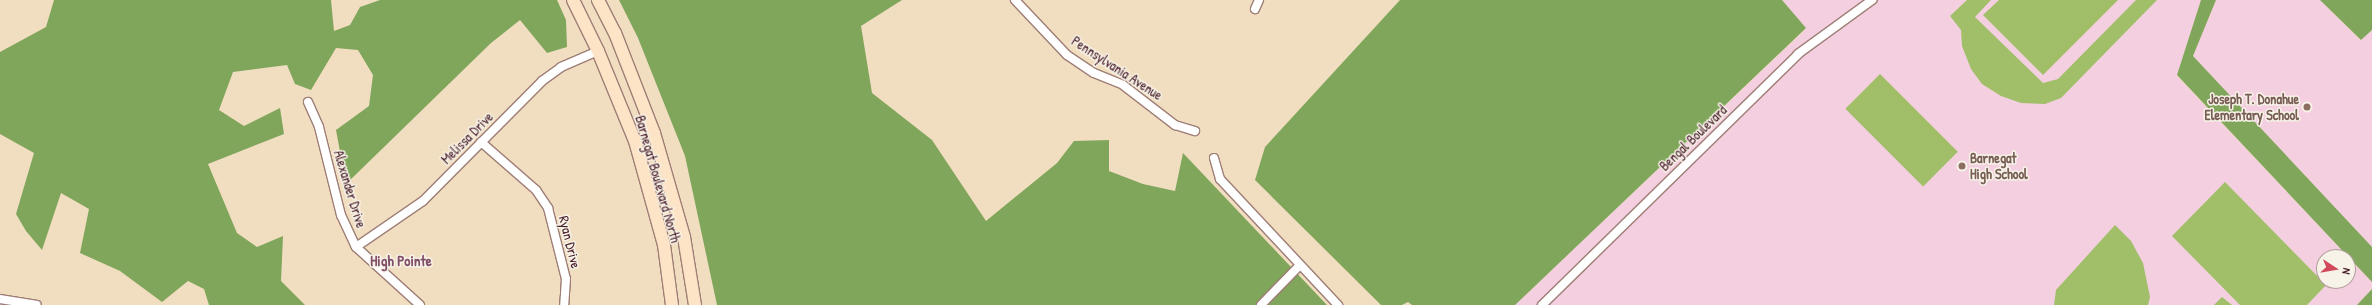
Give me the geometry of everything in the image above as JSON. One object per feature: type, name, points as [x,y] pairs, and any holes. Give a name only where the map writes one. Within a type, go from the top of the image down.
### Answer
[{"type":"street","name":"Barnegat Boulevard North","points":[[573,0],[598,51],[635,141],[664,245],[672,305]]},
{"type":"street","name":"Barnegat Boulevard North","points":[[598,0],[615,33],[654,133],[684,237],[695,305]]},
{"type":"street","points":[[1255,9],[1259,0]]},
{"type":"street","name":"Bengal Boulevard","points":[[1542,305],[1798,54],[1872,0]]},
{"type":"street","name":"Pennsylvania Avenue","points":[[1017,1],[1067,55],[1094,73],[1123,85],[1176,125],[1195,131]]},
{"type":"street","name":"Melissa Drive","points":[[356,247],[423,201],[542,81],[560,67],[598,51]]},
{"type":"street","name":"Alexander Drive","points":[[308,102],[319,127],[341,215],[356,247],[420,305]]},
{"type":"street","name":"Ryan Drive","points":[[481,142],[536,190],[548,208],[566,279],[564,305]]},
{"type":"street","points":[[1214,158],[1220,178],[1300,266],[1338,305]]},
{"type":"street","points":[[1260,305],[1300,266]]},
{"type":"street","points":[[0,299],[37,305]]},
{"type":"shaded area","name":"Barnegat High School","points":[[1782,0],[2201,0],[2177,76],[2341,249],[2316,249],[2316,289],[2356,289],[2356,265],[2372,282],[2372,289],[2357,305],[1515,305],[1806,29]]},
{"type":"shaded area","name":"Joseph T. Donahue Elementary School","points":[[2216,0],[2320,0],[2360,40],[2372,30],[2372,247],[2193,56]]},
{"type":"green space","points":[[54,0],[331,0],[334,31],[350,25],[360,7],[380,0],[557,0],[566,20],[567,47],[547,53],[520,20],[491,43],[346,184],[336,130],[369,106],[373,75],[358,50],[336,48],[311,90],[295,84],[287,65],[233,72],[219,110],[244,126],[280,108],[284,134],[208,164],[237,233],[257,247],[283,236],[281,281],[305,305],[209,305],[204,289],[188,281],[162,302],[120,271],[80,253],[89,209],[61,193],[42,250],[26,231],[16,214],[34,153],[0,134],[0,52],[46,27]]},
{"type":"green space","points":[[619,0],[902,0],[861,26],[872,93],[932,140],[986,221],[1057,163],[1074,141],[1109,140],[1109,171],[1143,184],[1175,191],[1183,153],[1327,305],[717,305],[685,156],[638,38]]},
{"type":"green space","points":[[1400,0],[1782,0],[1806,28],[1515,305],[1412,305],[1408,302],[1402,305],[1381,305],[1255,180],[1265,147]]},
{"type":"green space","points":[[1967,0],[1991,0],[1975,17],[2043,83],[2058,79],[2136,0],[2157,0],[2061,98],[2045,104],[2021,103],[2001,96],[1982,84],[1971,69],[1962,46],[1961,30],[1950,16]]},
{"type":"green space","points":[[1999,0],[2118,0],[2043,75],[1983,15]]},
{"type":"green space","points":[[2201,0],[2216,0],[2193,56],[2372,247],[2372,282],[2356,265],[2356,249],[2341,249],[2177,75]]},
{"type":"green space","points":[[2320,0],[2372,0],[2372,30],[2361,40]]},
{"type":"green space","points":[[1880,74],[1958,152],[1923,186],[1845,109]]},
{"type":"green space","points":[[2225,182],[2316,275],[2316,289],[2322,289],[2307,305],[2240,305],[2172,236]]},
{"type":"green space","points":[[2115,225],[2131,241],[2143,263],[2150,297],[2148,305],[2054,305],[2056,290]]},
{"type":"green space","points":[[2372,289],[2372,305],[2357,305]]},
{"type":"green space","points":[[2222,297],[2232,305],[2214,305]]},
{"type":"place","name":"Joseph T. Donahue Elementary School","points":[[2307,107]]},
{"type":"place","name":"Barnegat High School","points":[[1962,166]]},
{"type":"district","name":"High Pointe","points":[[401,261]]}]
